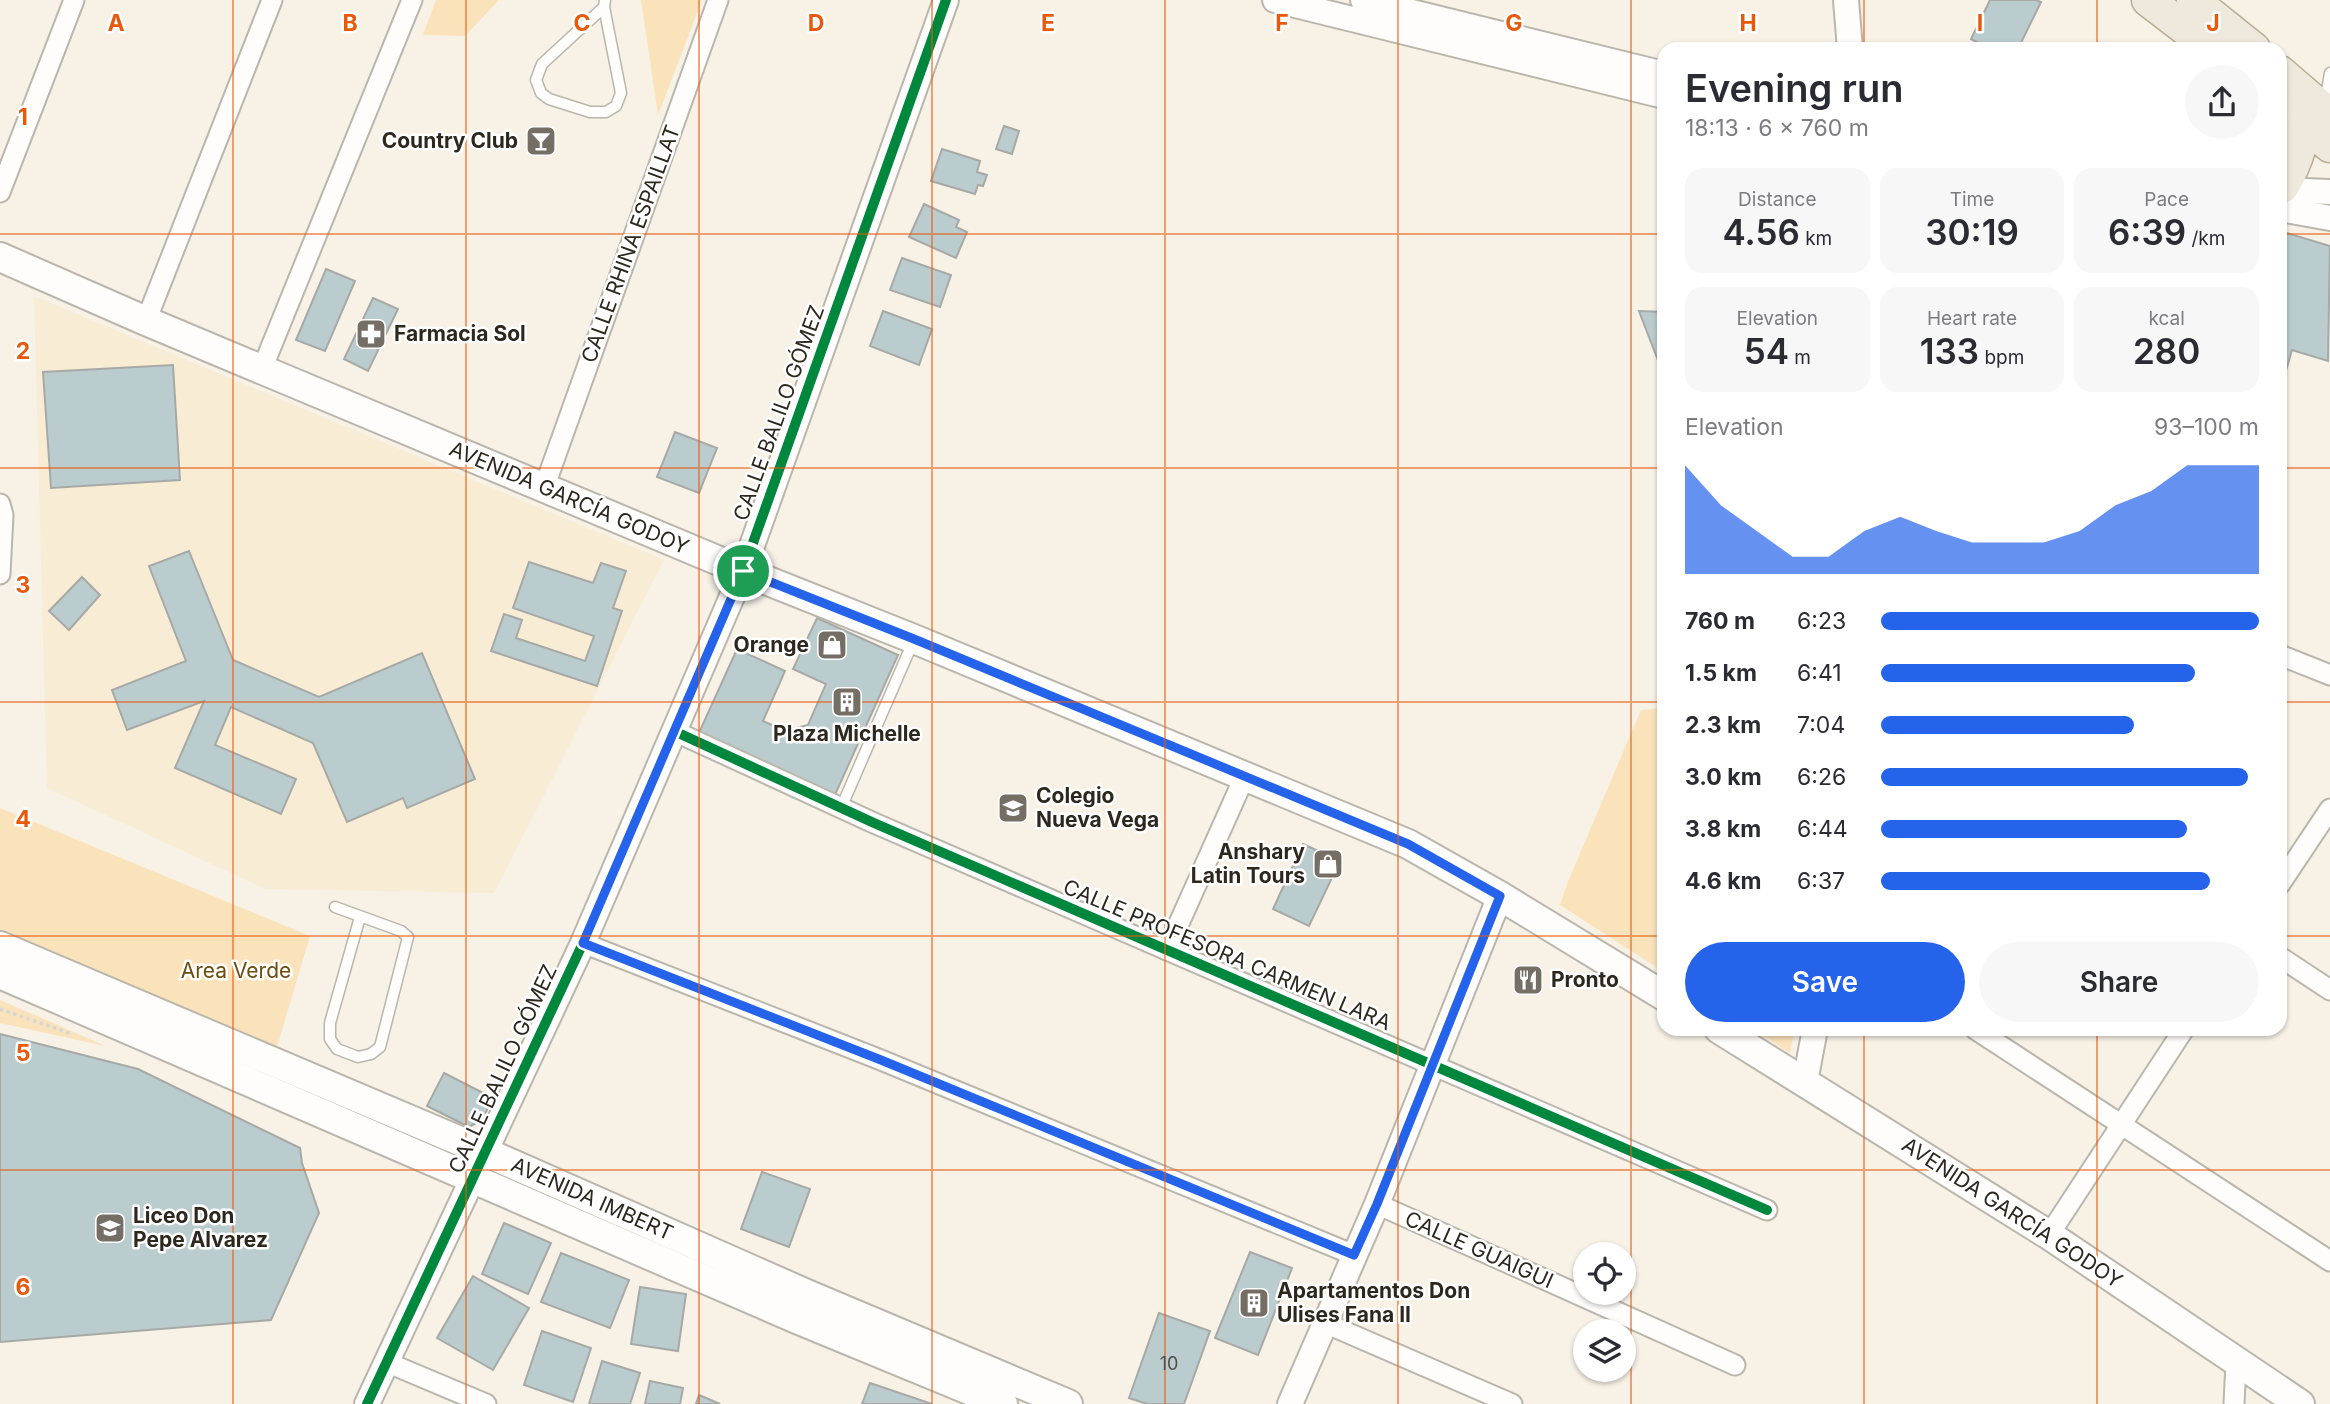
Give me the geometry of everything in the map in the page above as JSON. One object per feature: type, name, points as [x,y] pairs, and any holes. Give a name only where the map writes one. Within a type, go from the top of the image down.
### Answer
[{"type":"main road","points":[[2148,0],[2204,42]]},
{"type":"main road","points":[[2193,0],[2245,42]]},
{"type":"main road","points":[[2287,80],[2320,117],[2330,146]]},
{"type":"main road","points":[[2287,106],[2320,117]]},
{"type":"main road","points":[[2287,183],[2320,117]]},
{"type":"main road","name":"AVENIDA GARCÍA GODOY","points":[[0,257],[146,321],[743,571],[1408,844],[1500,896],[1657,992]]},
{"type":"main road","name":"AVENIDA IMBERT","points":[[0,946],[77,992],[472,1178],[804,1307],[1068,1404]]},
{"type":"main road","name":"AVENIDA IMBERT","points":[[0,974],[77,992],[485,1152],[1003,1404]]},
{"type":"main road","name":"AVENIDA GARCÍA GODOY","points":[[1730,1036],[2049,1235],[2300,1404]]},
{"type":"street","points":[[0,192],[74,0]]},
{"type":"street","points":[[146,321],[272,0]]},
{"type":"street","points":[[262,369],[412,0]]},
{"type":"street","name":"CALLE RHINA ESPAILLAT","points":[[544,488],[718,0]]},
{"type":"street","name":"CALLE BALILO GÓMEZ","points":[[367,1404],[583,943],[743,571],[946,0]]},
{"type":"street","points":[[1275,0],[1657,94]]},
{"type":"street","points":[[1363,0],[1657,72]]},
{"type":"street","points":[[1846,0],[1849,42]]},
{"type":"street","points":[[2287,193],[2330,192]]},
{"type":"street","points":[[2287,197],[2330,218]]},
{"type":"street","points":[[0,505],[3,515],[0,574]]},
{"type":"street","points":[[2287,658],[2330,675]]},
{"type":"street","name":"CALLE PROFESORA CARMEN LARA","points":[[674,731],[841,808],[1767,1210]]},
{"type":"street","points":[[1167,950],[1244,778]]},
{"type":"street","points":[[2287,874],[2330,809]]},
{"type":"street","points":[[1290,1404],[1377,1204],[1500,896]]},
{"type":"street","points":[[583,943],[881,1060],[1354,1255]]},
{"type":"street","points":[[2287,962],[2330,990]]},
{"type":"street","points":[[1805,1082],[1814,1036]]},
{"type":"street","points":[[1986,1036],[2330,1261]]},
{"type":"street","points":[[2049,1235],[2179,1036]]},
{"type":"street","name":"CALLE GUAIGUI","points":[[1377,1204],[1735,1365]]},
{"type":"street","points":[[1325,1323],[1512,1404]]},
{"type":"street","points":[[386,1362],[486,1404]]},
{"type":"street","points":[[2234,1404],[2235,1362]]},
{"type":"lane","points":[[605,3],[621,93],[616,106],[606,112],[590,112],[550,99],[541,93],[536,80],[542,64],[605,3]]},
{"type":"lane","points":[[2320,117],[2330,73]]},
{"type":"lane","points":[[841,808],[914,639]]},
{"type":"lane","points":[[335,907],[401,931],[408,937],[407,950],[380,1047],[371,1054],[358,1057],[337,1049],[330,1039],[330,1023],[360,917]]},
{"type":"path","points":[[0,1009],[76,1035]]},
{"type":"shaded area","points":[[34,296],[664,560],[494,893],[266,889],[47,788]]},
{"type":"green space","points":[[436,0],[499,0],[465,36],[423,35]]},
{"type":"green space","points":[[641,0],[702,0],[658,115]]},
{"type":"green space","points":[[1657,709],[1657,967],[1560,905],[1641,710]]},
{"type":"green space","name":"Area Verde","points":[[0,808],[310,936],[275,1054],[0,934]]},
{"type":"green space","points":[[0,1000],[101,1044],[105,1046],[0,1023]]},
{"type":"green space","points":[[1764,1036],[1794,1036],[1790,1053]]},
{"type":"building","points":[[1990,0],[2041,2],[2021,42],[1977,42],[1971,39]]},
{"type":"building","points":[[1004,126],[1019,131],[1012,154],[996,149]]},
{"type":"building","points":[[942,149],[980,161],[977,172],[987,175],[983,186],[978,185],[975,194],[931,181]]},
{"type":"building","points":[[924,204],[959,220],[956,227],[967,232],[956,258],[909,237]]},
{"type":"building","points":[[2287,233],[2330,246],[2328,361],[2292,350],[2287,367]]},
{"type":"building","points":[[902,258],[951,275],[940,307],[890,290]]},
{"type":"building","points":[[326,269],[355,281],[325,351],[296,340]]},
{"type":"building","name":"Farmacia Sol","points":[[373,298],[398,309],[368,371],[344,359]]},
{"type":"building","points":[[883,311],[932,329],[919,365],[870,346]]},
{"type":"building","points":[[1639,311],[1657,312],[1657,358]]},
{"type":"building","points":[[173,365],[180,480],[51,488],[43,372]]},
{"type":"building","points":[[675,432],[717,448],[699,493],[657,477]]},
{"type":"building","points":[[189,551],[233,660],[319,697],[422,653],[475,779],[407,808],[403,798],[347,822],[313,743],[231,707],[215,745],[296,779],[281,814],[175,768],[204,701],[127,730],[112,690],[186,661],[149,566]]},
{"type":"building","points":[[529,562],[593,583],[601,563],[626,571],[613,608],[622,611],[597,686],[491,651],[504,614],[522,620],[516,638],[585,661],[594,636],[513,608]]},
{"type":"building","points":[[82,577],[100,595],[69,630],[49,611]]},
{"type":"building","name":"Plaza Michelle","points":[[817,618],[898,655],[834,797],[698,735],[737,649],[785,671],[763,721],[785,731],[808,725],[826,684],[793,669]]},
{"type":"building","points":[[1303,844],[1340,861],[1309,926],[1273,909]]},
{"type":"building","points":[[0,1034],[138,1069],[300,1148],[302,1163],[319,1213],[271,1320],[0,1342]]},
{"type":"building","points":[[444,1073],[493,1098],[482,1120],[469,1127],[427,1106]]},
{"type":"building","points":[[762,1172],[810,1189],[789,1247],[741,1229]]},
{"type":"building","points":[[504,1223],[551,1243],[528,1294],[482,1274]]},
{"type":"building","name":"Apartamentos Don Ulises Fana II","points":[[1250,1252],[1292,1268],[1258,1355],[1215,1338]]},
{"type":"building","points":[[561,1253],[629,1280],[610,1328],[541,1302]]},
{"type":"building","points":[[473,1276],[529,1308],[493,1370],[437,1338]]},
{"type":"building","points":[[640,1287],[686,1294],[678,1351],[631,1344]]},
{"type":"building","points":[[1159,1313],[1210,1331],[1184,1404],[1147,1404],[1129,1398]]},
{"type":"building","points":[[542,1331],[591,1348],[573,1402],[524,1385]]},
{"type":"building","points":[[602,1361],[640,1373],[630,1404],[589,1404]]},
{"type":"building","points":[[650,1381],[683,1388],[680,1404],[645,1404]]},
{"type":"building","points":[[870,1383],[932,1404],[862,1404]]},
{"type":"building","points":[[699,1395],[720,1404],[696,1404]]},
{"type":"cycle path","points":[[367,1404],[583,943],[743,571],[946,0]]},
{"type":"cycle path","points":[[674,731],[874,823],[1767,1210]]},
{"type":"place","name":"Country Club","points":[[541,141]]},
{"type":"place","name":"Farmacia Sol","points":[[371,334]]},
{"type":"place","name":"Orange","points":[[832,645]]},
{"type":"place","name":"Plaza Michelle","points":[[847,702]]},
{"type":"place","name":"Colegio Nueva Vega","points":[[1013,808]]},
{"type":"place","name":"Anshary Latin Tours","points":[[1328,864]]},
{"type":"place","name":"Pronto","points":[[1528,980]]},
{"type":"place","name":"Liceo Don Pepe Alvarez","points":[[110,1228]]},
{"type":"place","name":"Apartamentos Don Ulises Fana II","points":[[1254,1303]]},
{"type":"route","points":[[743,571],[1408,844],[1500,896],[1354,1255],[881,1060],[583,943],[743,571]]}]
